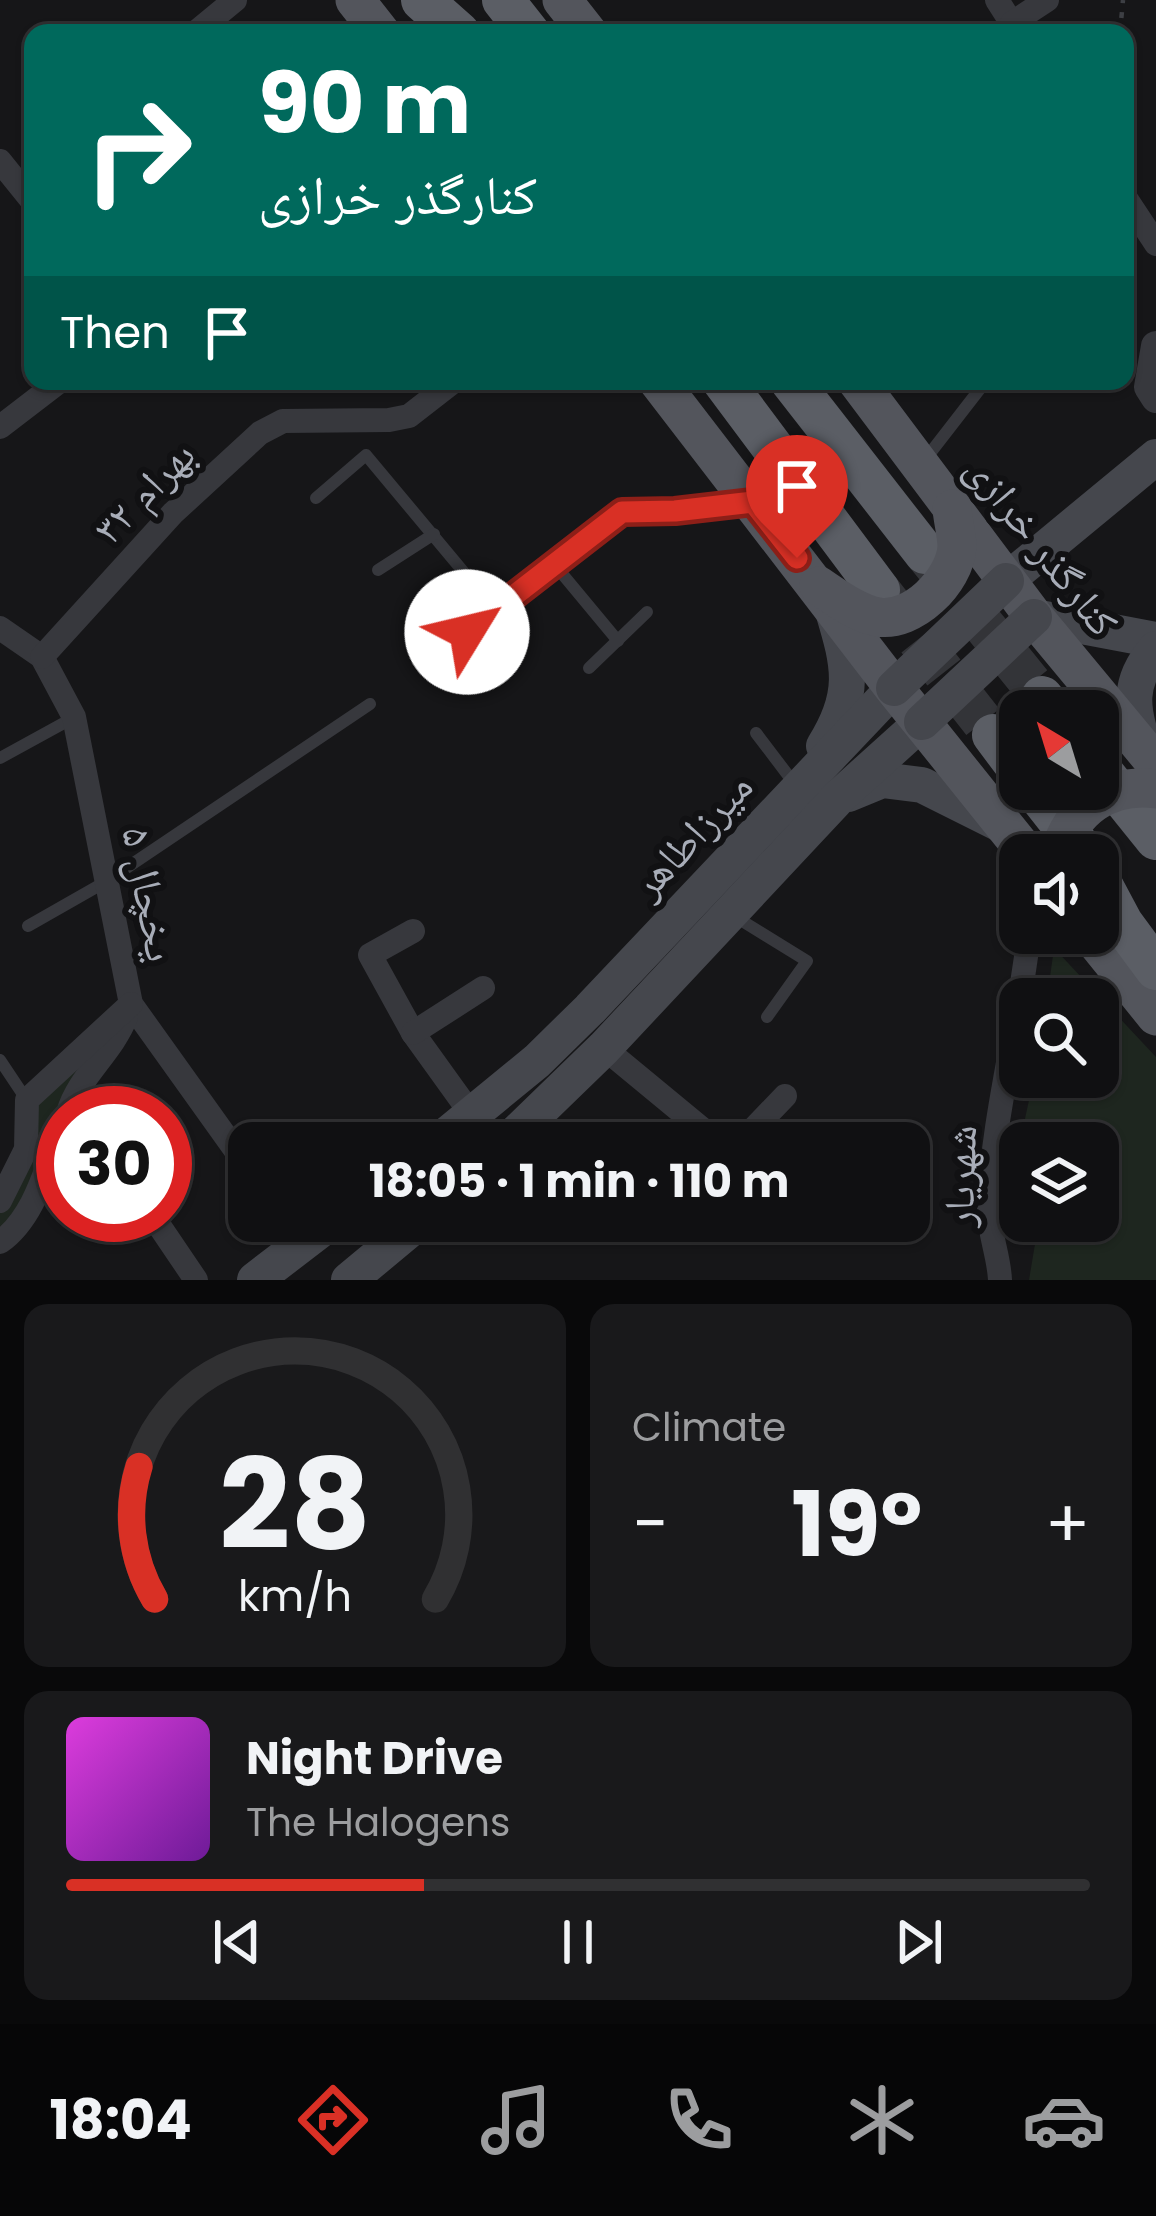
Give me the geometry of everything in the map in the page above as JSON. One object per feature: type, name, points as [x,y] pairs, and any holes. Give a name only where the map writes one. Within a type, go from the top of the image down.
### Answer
[{"type":"highway","points":[[422,0],[449,24]]},
{"type":"highway","points":[[443,0],[462,24]]},
{"type":"highway","points":[[503,0],[523,24]]},
{"type":"highway","points":[[730,390],[879,590]]},
{"type":"highway","points":[[798,390],[925,553]]},
{"type":"highway","points":[[993,735],[999,743]]},
{"type":"highway","points":[[1119,793],[1156,839]]},
{"type":"highway","points":[[1051,810],[1069,834]]},
{"type":"highway","points":[[1119,899],[1156,942]]},
{"type":"highway","points":[[1119,915],[1156,969]]},
{"type":"main road","points":[[355,0],[374,24]]},
{"type":"main road","points":[[562,0],[581,24]]},
{"type":"main road","points":[[665,390],[1010,834]]},
{"type":"main road","name":"کنارگذر خرازی","points":[[864,390],[1006,580],[1047,619],[1153,768]]},
{"type":"main road","name":"میرزاطاهر","points":[[463,1122],[590,1009],[894,688],[1006,580],[1156,458]]},
{"type":"main road","points":[[825,594],[874,616],[885,618],[913,610],[939,586],[953,564],[957,547],[952,509]]},
{"type":"main road","points":[[952,509],[997,541],[1046,546],[1031,576],[1047,619],[1156,645],[1142,670],[1132,714],[1153,768],[1084,806],[1065,834]]},
{"type":"main road","points":[[798,788],[836,726],[849,689],[843,644],[825,594]]},
{"type":"main road","name":"میرزاطاهر","points":[[528,1122],[604,1048],[839,797],[1047,619]]},
{"type":"main road","points":[[839,797],[882,780],[922,785],[1004,834]]},
{"type":"main road","points":[[1106,954],[1156,1016]]},
{"type":"main road","points":[[255,1280],[287,1242]]},
{"type":"main road","points":[[349,1280],[395,1242]]},
{"type":"street","points":[[206,24],[235,0]]},
{"type":"street","points":[[1016,24],[1047,0]]},
{"type":"street","points":[[1134,211],[1156,244]]},
{"type":"street","points":[[1156,346],[1149,387],[1156,398]]},
{"type":"street","points":[[0,427],[48,390]]},
{"type":"street","name":"بهرام ۳۲","points":[[42,657],[173,513],[260,433],[283,421],[409,416],[442,390]]},
{"type":"street","points":[[436,651],[497,612],[622,512],[753,502]]},
{"type":"street","name":"یخچال ۵","points":[[0,628],[42,657],[74,717],[131,1004],[228,1140]]},
{"type":"street","points":[[412,931],[370,955],[413,1033],[472,1115]]},
{"type":"street","name":"شهریار","points":[[1000,1280],[989,1213],[1008,1046],[1026,954]]},
{"type":"street","points":[[413,1033],[483,988]]},
{"type":"street","points":[[0,1201],[26,1149],[27,1100],[131,1004]]},
{"type":"street","points":[[80,1086],[119,1036],[131,1004]]},
{"type":"street","points":[[604,1048],[694,1122]]},
{"type":"street","points":[[760,1122],[785,1096]]},
{"type":"street","points":[[26,1149],[36,1155]]},
{"type":"street","points":[[2,1237],[36,1187]]},
{"type":"street","points":[[170,1242],[196,1280]]},
{"type":"lane","points":[[920,465],[979,390]]},
{"type":"lane","points":[[316,498],[366,455],[497,612]]},
{"type":"lane","points":[[378,570],[434,533]]},
{"type":"lane","points":[[554,563],[618,641]]},
{"type":"lane","points":[[589,668],[647,612]]},
{"type":"lane","points":[[28,926],[106,880],[370,704]]},
{"type":"lane","points":[[0,758],[74,717]]},
{"type":"lane","points":[[756,733],[798,788]]},
{"type":"lane","points":[[731,913],[808,962],[767,1017]]},
{"type":"lane","points":[[0,1060],[27,1100]]},
{"type":"shaded area","points":[[1053,954],[1060,954],[1082,978],[1050,978]]},
{"type":"shaded area","points":[[121,1017],[83,1086],[50,1086]]},
{"type":"shaded area","points":[[1119,1017],[1156,1057],[1156,1280],[1029,1280],[1035,1242],[1119,1242],[1119,1122],[1024,1122],[1029,1098],[1119,1098]]},
{"type":"shaded area","points":[[36,1100],[36,1173],[0,1239],[0,1207]]},
{"type":"tunnel","points":[[925,553],[1036,690]]},
{"type":"tunnel","points":[[879,590],[993,735]]},
{"type":"route","points":[[467,632],[622,512],[753,502],[797,558]]}]
